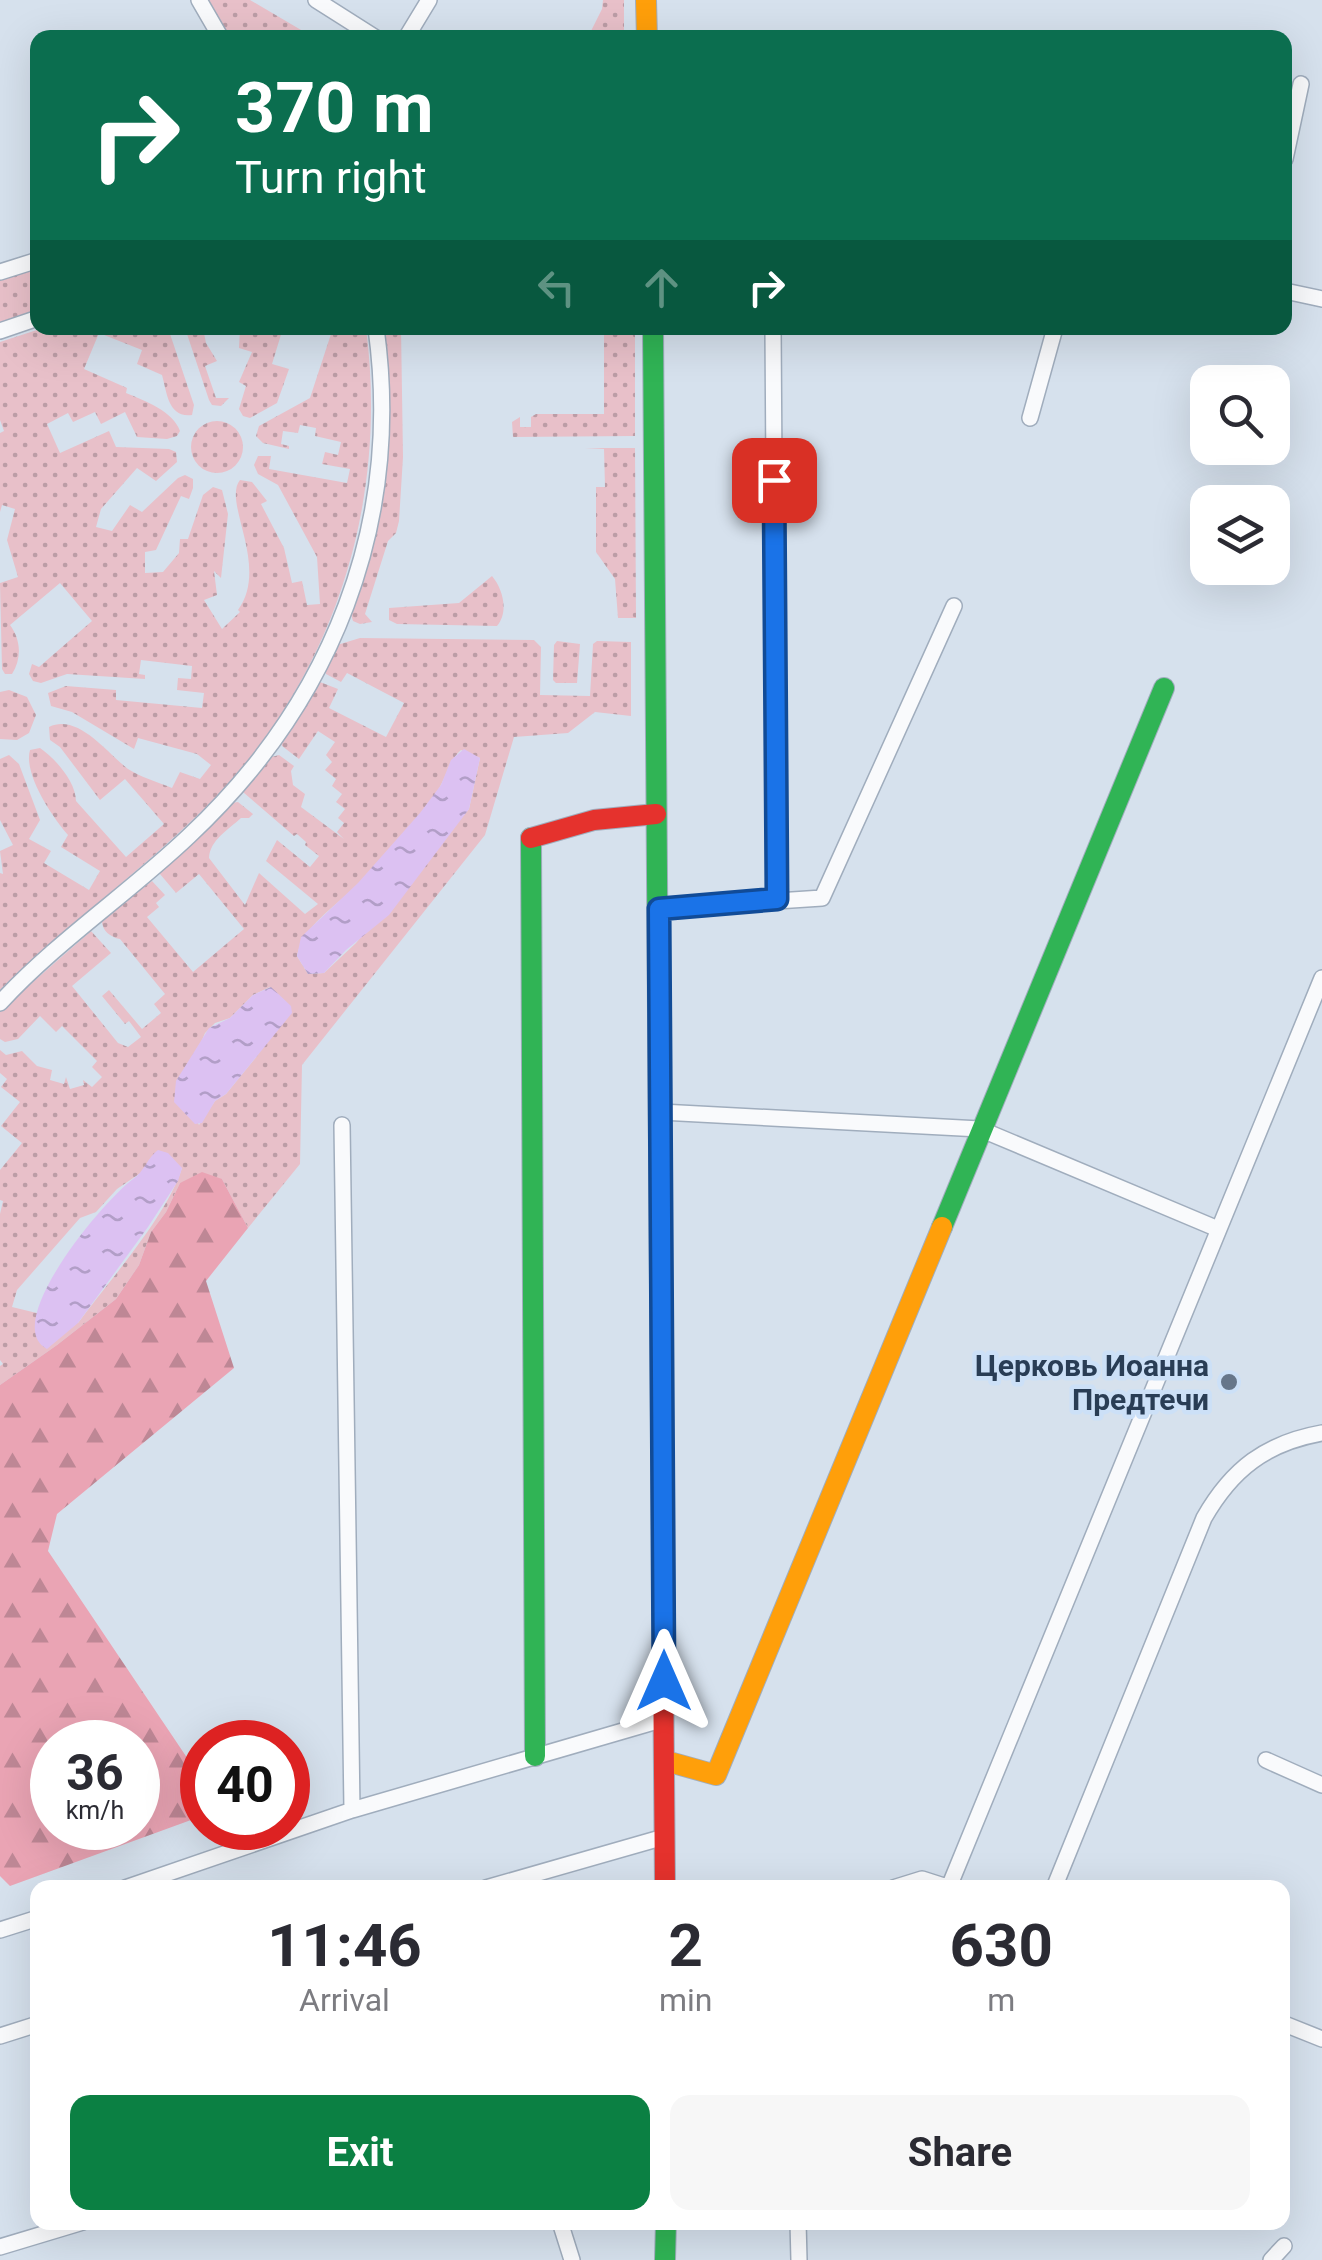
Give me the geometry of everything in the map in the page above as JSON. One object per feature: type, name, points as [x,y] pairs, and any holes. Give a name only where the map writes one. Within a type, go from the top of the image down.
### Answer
[{"type":"street","points":[[199,0],[216,30]]},
{"type":"street","points":[[316,0],[363,30]]},
{"type":"street","points":[[411,30],[429,0]]},
{"type":"street","points":[[646,0],[648,30]]},
{"type":"street","points":[[1292,126],[1301,84]]},
{"type":"street","points":[[0,272],[30,263]]},
{"type":"street","points":[[1292,292],[1322,298]]},
{"type":"street","points":[[0,330],[30,321]]},
{"type":"street","points":[[0,1003],[212,814],[254,768],[302,699],[340,624],[372,514],[381,408],[376,335]]},
{"type":"street","points":[[653,335],[665,1880]]},
{"type":"street","points":[[773,335],[777,899]]},
{"type":"street","points":[[1030,418],[1053,335]]},
{"type":"street","points":[[659,909],[822,898],[954,606]]},
{"type":"street","points":[[666,1761],[716,1775],[1164,688]]},
{"type":"street","points":[[535,1756],[531,838],[594,820],[656,814]]},
{"type":"street","points":[[953,1880],[1322,978]]},
{"type":"street","points":[[661,1112],[980,1129],[1218,1229]]},
{"type":"street","points":[[342,1125],[352,1810]]},
{"type":"street","points":[[1057,1880],[1204,1518],[1231,1477],[1263,1452],[1282,1442],[1322,1433]]},
{"type":"street","points":[[149,1880],[352,1810],[664,1719]]},
{"type":"street","points":[[1266,1760],[1322,1785]]},
{"type":"street","points":[[514,1880],[664,1837]]},
{"type":"street","points":[[0,1930],[30,1921]]},
{"type":"street","points":[[1290,2026],[1322,2039]]},
{"type":"street","points":[[0,2036],[30,2027]]},
{"type":"street","points":[[0,2247],[56,2230]]},
{"type":"street","points":[[563,2230],[572,2260]]},
{"type":"street","points":[[666,2230],[666,2260]]},
{"type":"street","points":[[798,2230],[799,2260]]},
{"type":"street","points":[[1271,2260],[1284,2246]]},
{"type":"shaded area","points":[[205,0],[250,0],[301,30],[224,30]]},
{"type":"shaded area","points":[[603,0],[624,0],[624,30],[592,30]]},
{"type":"shaded area","points":[[30,268],[30,312],[0,323],[0,279]]},
{"type":"shaded area","points":[[30,332],[98,335],[84,369],[127,388],[126,393],[165,412],[176,424],[180,431],[177,436],[167,439],[137,437],[125,412],[101,424],[95,412],[73,422],[68,413],[47,424],[60,453],[109,431],[116,447],[176,452],[177,462],[156,481],[137,468],[101,509],[96,527],[112,531],[130,505],[142,512],[178,478],[185,475],[193,479],[189,499],[181,496],[156,550],[145,552],[145,573],[163,572],[179,553],[180,539],[188,539],[203,495],[213,487],[222,490],[228,514],[221,578],[214,571],[217,595],[204,600],[222,629],[240,612],[247,593],[248,555],[236,490],[240,480],[252,482],[267,501],[261,504],[284,548],[292,583],[302,581],[307,605],[320,604],[317,557],[278,485],[258,474],[254,465],[258,456],[271,456],[269,469],[347,483],[350,469],[322,464],[325,452],[338,455],[341,442],[315,436],[316,428],[300,425],[298,433],[283,431],[281,444],[289,449],[263,443],[256,436],[259,426],[310,398],[331,335],[367,335],[371,394],[369,460],[359,524],[342,587],[318,647],[287,704],[250,758],[205,808],[0,990],[0,851],[13,845],[0,820],[0,759],[9,755],[19,764],[40,820],[29,839],[51,851],[44,863],[89,890],[100,871],[61,847],[68,835],[35,783],[30,750],[40,748],[58,764],[69,779],[76,801],[126,857],[164,824],[125,779],[100,800],[60,747],[50,740],[49,727],[71,725],[128,769],[172,788],[180,772],[200,779],[211,765],[197,754],[138,738],[134,749],[72,712],[51,706],[48,693],[66,686],[116,690],[116,700],[202,708],[204,693],[177,690],[178,678],[191,679],[192,666],[141,660],[139,674],[145,675],[145,679],[67,674],[41,683],[33,681],[29,674],[32,664],[39,667],[92,621],[60,583],[10,625],[19,655],[12,674],[5,674],[2,669],[0,583],[18,577],[7,540],[15,509],[2,505],[0,512],[0,433],[4,431],[0,420],[0,342]]},
{"type":"shaded area","points":[[104,335],[170,335],[194,405],[192,415],[173,408],[162,375],[137,364],[142,350]]},
{"type":"shaded area","points":[[187,335],[204,335],[217,361],[205,366],[216,398],[229,398],[221,406],[212,405]]},
{"type":"shaded area","points":[[240,335],[281,335],[272,364],[289,369],[277,403],[250,418],[239,409],[246,386],[239,382],[252,352],[239,348]]},
{"type":"shaded area","points":[[381,335],[401,335],[403,457],[399,521],[396,533],[388,541],[365,614],[372,622],[360,624],[353,621],[350,611],[366,563]]},
{"type":"shaded area","points":[[604,335],[635,335],[635,436],[513,437],[512,422],[520,417],[520,427],[531,427],[531,417],[536,414],[604,414]]},
{"type":"shaded area","points":[[217,421],[235,429],[243,447],[235,465],[217,473],[199,465],[191,447],[199,429]]},
{"type":"shaded area","points":[[585,448],[635,448],[636,618],[618,618],[615,579],[596,552],[596,487],[605,487],[604,449]]},
{"type":"shaded area","points":[[492,576],[503,601],[503,614],[497,626],[397,624],[389,620],[389,608],[459,603]]},
{"type":"shaded area","points":[[360,638],[534,640],[541,647],[540,695],[590,696],[593,644],[631,642],[631,716],[595,712],[568,733],[514,737],[485,835],[302,1065],[300,1164],[248,1228],[222,1179],[180,1183],[151,1232],[139,1265],[116,1299],[0,1385],[0,1170],[22,1143],[1,1126],[20,1102],[1,1087],[7,1079],[0,1073],[0,1050],[6,1055],[22,1051],[37,1066],[52,1070],[50,1080],[64,1084],[66,1077],[70,1089],[84,1085],[83,1080],[92,1087],[102,1077],[92,1067],[97,1061],[62,1026],[56,1032],[40,1016],[18,1039],[0,1039],[0,1011],[91,931],[111,953],[72,986],[118,1043],[128,1047],[141,1037],[102,996],[109,990],[142,1029],[161,1013],[154,1004],[165,994],[120,939],[107,932],[102,919],[152,881],[165,895],[147,917],[193,972],[244,929],[199,874],[176,893],[160,874],[160,869],[231,803],[238,802],[253,814],[241,818],[220,836],[209,858],[245,905],[259,873],[305,914],[318,904],[266,861],[277,840],[310,867],[319,856],[243,792],[268,758],[279,755],[294,766],[293,785],[305,794],[301,807],[344,839],[337,832],[344,823],[338,818],[345,809],[336,802],[342,794],[332,786],[336,779],[325,770],[332,762],[326,755],[335,742],[318,731],[299,759],[281,741],[320,682],[338,689],[329,708],[386,737],[404,703],[347,673],[341,682],[326,674],[337,645]],"holes":[[[461,750],[480,758],[469,809],[356,943],[324,973],[308,974],[297,956],[306,935],[409,827],[438,790]],[[270,987],[286,1004],[257,1056],[226,1094],[215,1101],[199,1125],[176,1082],[205,1033],[215,1023],[230,1018],[253,995]],[[182,1168],[151,1227],[78,1323],[12,1307],[17,1290],[80,1218],[96,1212],[117,1189],[139,1174]]]},
{"type":"shaded area","points":[[557,641],[580,644],[577,683],[553,680]]},
{"type":"shaded area","points":[[9,690],[27,697],[36,715],[29,733],[17,740],[0,739],[0,692]]},
{"type":"green space","points":[[202,1172],[222,1179],[248,1228],[206,1281],[234,1368],[57,1514],[48,1551],[180,1747],[180,1824],[160,1831],[160,1720],[30,1720],[30,1850],[109,1850],[10,1886],[0,1876],[0,1385],[116,1299],[139,1265],[151,1232],[180,1183]]},
{"type":"water","points":[[464,749],[480,758],[469,809],[389,915],[324,973],[308,974],[297,956],[301,937],[358,883],[420,813],[441,785],[451,760]]},
{"type":"water","points":[[271,987],[291,1006],[292,1013],[226,1094],[215,1101],[202,1123],[195,1124],[174,1102],[176,1081],[209,1028],[230,1018],[253,995]]},
{"type":"water","points":[[158,1150],[168,1153],[182,1168],[178,1181],[78,1323],[47,1349],[36,1336],[36,1316],[60,1264],[99,1212]]},
{"type":"traffic: fast","points":[[653,335],[661,1422]]},
{"type":"traffic: fast","points":[[942,1227],[1164,688]]},
{"type":"traffic: fast","points":[[531,838],[535,1756]]},
{"type":"traffic: fast","points":[[665,2260],[666,2230]]},
{"type":"traffic: slow","points":[[646,0],[647,30]]},
{"type":"traffic: slow","points":[[666,1761],[716,1775],[942,1227]]},
{"type":"traffic: jam","points":[[531,838],[594,820],[656,814]]},
{"type":"traffic: jam","points":[[661,1422],[665,1880]]},
{"type":"place","name":"Церковь Иоанна Предтечи","points":[[1229,1382]]},
{"type":"route","points":[[664,1681],[659,909],[777,899],[774,480]]}]
